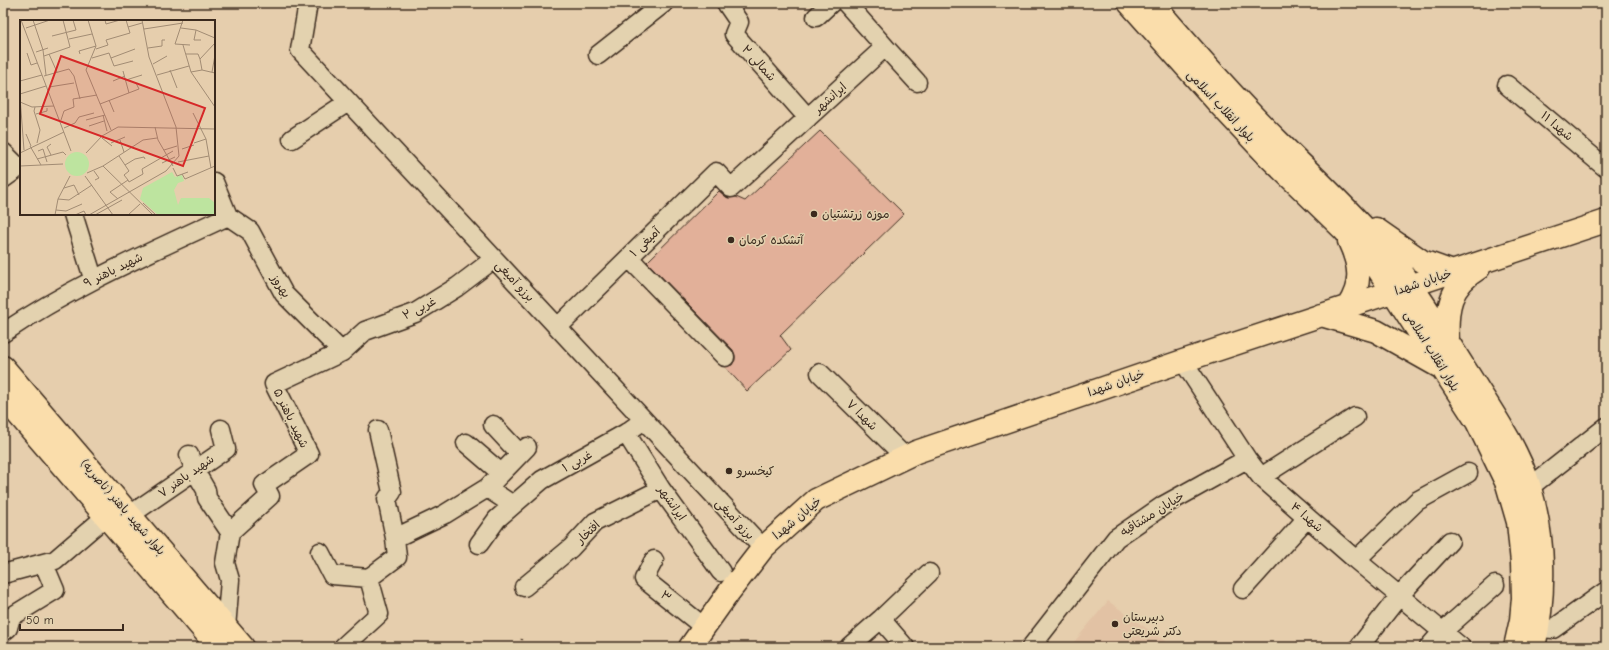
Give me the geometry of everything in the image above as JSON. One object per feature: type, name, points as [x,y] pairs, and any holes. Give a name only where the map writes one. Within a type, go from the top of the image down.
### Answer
[{"type":"main road","name":"بلوار انقلاب اسلامی","points":[[1128,3],[1219,104],[1299,174],[1345,218],[1376,266],[1403,288],[1448,342],[1496,419],[1516,456],[1530,487],[1540,543],[1543,587],[1536,637]]},
{"type":"main road","name":"بلوار انقلاب اسلامی","points":[[1152,3],[1250,113],[1299,174]]},
{"type":"main road","points":[[1345,218],[1422,261],[1453,272]]},
{"type":"main road","points":[[1345,218],[1359,271],[1355,296],[1348,306]]},
{"type":"main road","name":"خیابان شهدا","points":[[690,647],[762,548],[816,500],[905,457],[924,449],[1183,361],[1606,221]]},
{"type":"main road","points":[[1448,342],[1449,305],[1459,285],[1468,274],[1501,256]]},
{"type":"main road","name":"بلوار انقلاب اسلامی","points":[[1403,288],[1444,370],[1477,422],[1494,453],[1507,484],[1518,522],[1522,563],[1523,598],[1521,620],[1515,647]]},
{"type":"main road","points":[[1321,315],[1376,331],[1444,370]]},
{"type":"main road","name":"بلوار شهید باهنر (ناصریه)","points":[[3,367],[77,470],[105,517],[222,637],[243,647]]},
{"type":"main road","name":"بلوار شهید باهنر (ناصریه)","points":[[3,397],[77,470],[130,515],[222,637]]},
{"type":"street","name":"برزو آمیغی","points":[[308,3],[300,50],[762,548]]},
{"type":"street","points":[[598,55],[664,3]]},
{"type":"street","points":[[816,17],[831,3]]},
{"type":"street","points":[[846,3],[917,82]]},
{"type":"street","name":"۲ شمالی","points":[[729,4],[738,22],[734,34],[808,118]]},
{"type":"street","name":"ایرانشهر","points":[[731,188],[885,47]]},
{"type":"street","name":"شهدا ۱۱","points":[[1507,85],[1606,168]]},
{"type":"street","points":[[292,139],[348,102]]},
{"type":"street","points":[[3,152],[20,167],[3,179]]},
{"type":"street","name":"آمیغی ۱","points":[[558,327],[716,172],[731,188]]},
{"type":"street","points":[[215,184],[228,216]]},
{"type":"street","points":[[73,215],[93,278]]},
{"type":"street","name":"شهید باهنر ۹","points":[[3,333],[29,315],[93,278],[228,216]]},
{"type":"street","name":"بهروز","points":[[228,216],[250,231],[284,294],[342,352]]},
{"type":"street","points":[[629,258],[725,357]]},
{"type":"street","name":"۲ غربی","points":[[342,352],[365,331],[415,312],[456,287],[494,259]]},
{"type":"street","name":"شهید باهنر ۵","points":[[230,532],[270,496],[264,486],[309,454],[274,384],[342,352]]},
{"type":"street","name":"شهدا ۴","points":[[1183,361],[1247,459],[1261,477],[1356,560],[1461,647]]},
{"type":"street","name":"شهدا ۷","points":[[820,372],[905,457]]},
{"type":"street","points":[[1261,477],[1355,417]]},
{"type":"street","name":"۱ غربی","points":[[479,544],[497,519],[542,480],[626,434],[644,420]]},
{"type":"street","points":[[394,538],[445,514],[487,488],[524,450],[493,425]]},
{"type":"street","points":[[1530,487],[1606,427]]},
{"type":"street","name":"شهید باهنر ۷","points":[[130,515],[192,463],[226,449],[221,429]]},
{"type":"street","points":[[320,552],[332,575],[369,578],[397,557],[387,499],[392,492],[378,430]]},
{"type":"street","name":"ایرانشهر","points":[[626,434],[661,489],[720,572]]},
{"type":"street","points":[[466,443],[501,473]]},
{"type":"street","name":"خیابان مشتاقیه","points":[[1031,647],[1116,538],[1164,505],[1247,459]]},
{"type":"street","points":[[192,463],[206,490],[207,498],[230,532],[225,563],[230,580],[222,637]]},
{"type":"street","points":[[1356,560],[1417,501],[1468,473]]},
{"type":"street","points":[[487,488],[513,505]]},
{"type":"street","name":"افتخار","points":[[524,587],[571,548],[595,522],[661,489]]},
{"type":"street","points":[[3,574],[55,560],[105,517]]},
{"type":"street","points":[[1243,589],[1307,518]]},
{"type":"street","points":[[1359,647],[1399,596],[1450,541]]},
{"type":"street","name":"۳","points":[[654,560],[644,579],[704,627]]},
{"type":"street","points":[[3,632],[8,628],[11,617],[56,590],[44,564]]},
{"type":"street","points":[[849,647],[882,619],[929,573]]},
{"type":"street","points":[[343,647],[379,614],[369,578]]},
{"type":"street","points":[[1429,647],[1442,632],[1495,585]]},
{"type":"street","points":[[1536,637],[1553,629],[1606,591]]},
{"type":"street","points":[[882,619],[905,647]]},
{"type":"path","points":[[521,647],[522,639]]},
{"type":"shaded area","name":"دبیرستان دکتر شریعتی","points":[[1108,601],[1173,647],[1070,647]]},
{"type":"building","points":[[820,131],[904,214],[780,335],[791,350],[747,391],[725,367],[732,365],[735,360],[733,350],[647,262],[719,191],[728,198],[736,197],[745,201]]},
{"type":"place","name":"موزه زرتشتیان","points":[[814,214]]},
{"type":"place","name":"آتشکده کرمان","points":[[731,240]]},
{"type":"place","name":"کیخسرو","points":[[729,471]]},
{"type":"place","name":"دبیرستان دکتر شریعتی","points":[[1115,624]]}]
